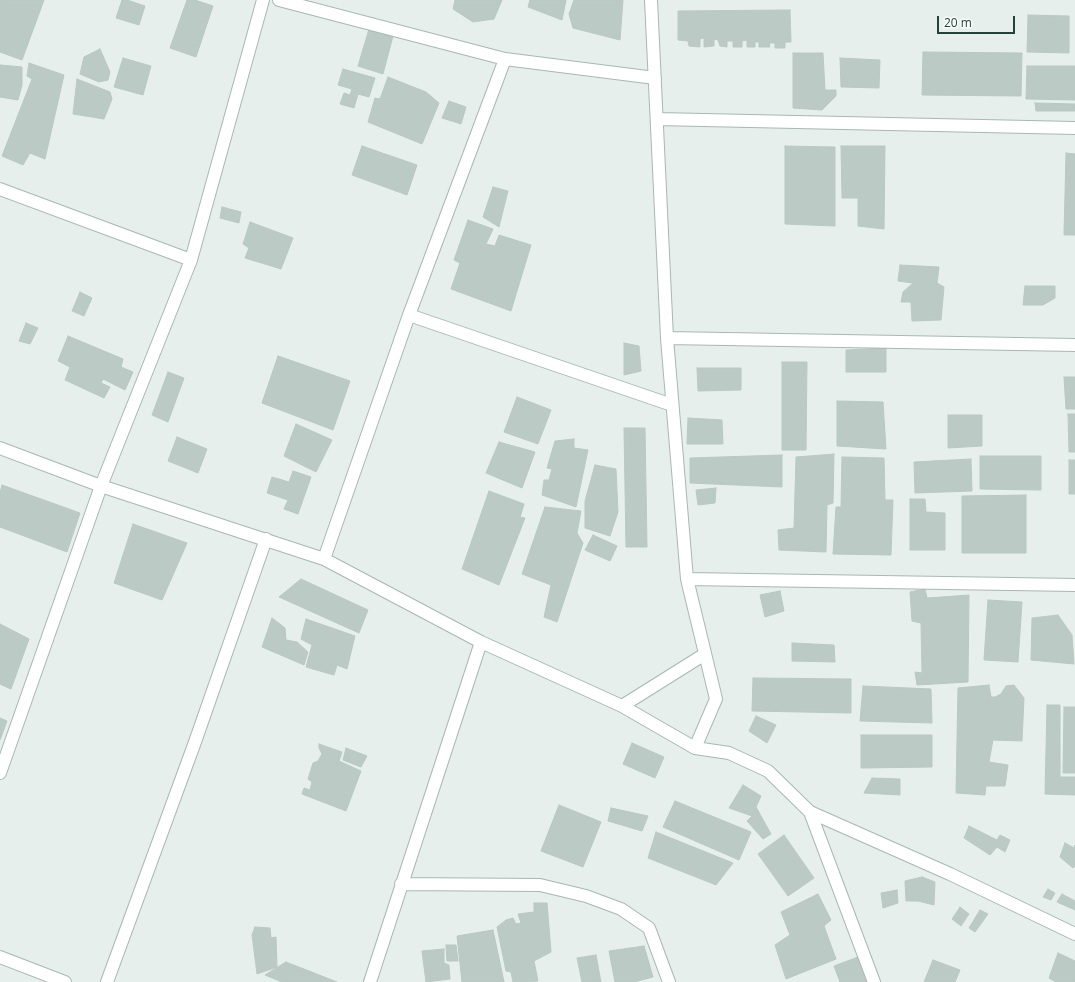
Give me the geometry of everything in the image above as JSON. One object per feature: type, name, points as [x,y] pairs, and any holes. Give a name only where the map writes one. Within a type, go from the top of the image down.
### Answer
[{"type":"street","points":[[0,773],[101,486],[191,260],[263,0]]},
{"type":"street","points":[[279,0],[505,59],[655,78]]},
{"type":"street","points":[[651,0],[667,338],[687,579],[716,699],[695,748]]},
{"type":"street","points":[[324,559],[409,314],[505,59]]},
{"type":"street","points":[[657,119],[1075,128]]},
{"type":"street","points":[[0,189],[191,260]]},
{"type":"street","points":[[409,314],[672,405]]},
{"type":"street","points":[[667,338],[1075,345]]},
{"type":"street","points":[[0,448],[101,486],[324,559],[481,642],[622,706],[695,748],[729,753],[768,771],[810,812],[950,874],[1075,934]]},
{"type":"street","points":[[107,982],[195,742],[266,539]]},
{"type":"street","points":[[687,579],[1075,585]]},
{"type":"street","points":[[370,982],[481,642]]},
{"type":"street","points":[[622,706],[705,654]]},
{"type":"street","points":[[810,812],[874,982]]},
{"type":"street","points":[[401,884],[540,885],[586,896],[621,909],[649,928],[669,982]]},
{"type":"street","points":[[0,957],[65,982]]},
{"type":"building","points":[[0,0],[44,0],[22,60],[0,52]]},
{"type":"building","points":[[122,0],[127,0],[145,6],[139,25],[116,18]]},
{"type":"building","points":[[187,0],[195,0],[213,6],[196,57],[170,48]]},
{"type":"building","points":[[455,0],[502,0],[494,19],[473,22],[453,9]]},
{"type":"building","points":[[530,0],[566,0],[562,20],[528,7]]},
{"type":"building","points":[[574,0],[623,0],[620,40],[573,28],[569,14]]},
{"type":"building","points":[[790,10],[791,42],[785,42],[785,48],[775,48],[775,43],[769,43],[770,47],[759,47],[759,42],[755,42],[755,47],[747,47],[747,40],[742,41],[742,47],[733,47],[733,41],[727,41],[727,47],[720,46],[718,40],[714,39],[714,46],[704,47],[704,38],[700,39],[700,47],[689,46],[688,41],[678,40],[678,11]]},
{"type":"building","points":[[1028,15],[1069,16],[1069,53],[1027,52]]},
{"type":"building","points":[[369,29],[393,36],[383,74],[358,66]]},
{"type":"building","points":[[100,49],[110,72],[108,80],[99,82],[80,74],[84,57]]},
{"type":"building","points":[[923,52],[1022,53],[1021,96],[922,95]]},
{"type":"building","points":[[793,53],[823,53],[825,90],[836,90],[836,96],[822,110],[793,108]]},
{"type":"building","points":[[123,58],[151,66],[143,95],[114,87]]},
{"type":"building","points":[[840,58],[880,60],[879,88],[841,87]]},
{"type":"building","points":[[29,63],[64,75],[45,159],[30,153],[23,165],[2,156],[32,79],[27,76]]},
{"type":"building","points":[[0,65],[22,67],[22,85],[18,100],[0,97]]},
{"type":"building","points":[[1027,66],[1075,66],[1075,100],[1026,99]]},
{"type":"building","points":[[343,69],[375,78],[369,97],[358,94],[354,108],[340,104],[344,93],[350,95],[352,89],[338,85]]},
{"type":"building","points":[[388,77],[426,92],[439,103],[422,144],[368,122],[375,98],[380,99]]},
{"type":"building","points":[[77,79],[110,92],[112,99],[104,119],[73,114]]},
{"type":"building","points":[[449,101],[466,107],[461,124],[442,118]]},
{"type":"building","points":[[1035,103],[1075,104],[1075,111],[1036,111]]},
{"type":"building","points":[[362,146],[417,165],[407,195],[352,175]]},
{"type":"building","points":[[785,146],[835,147],[835,226],[785,224]]},
{"type":"building","points":[[841,146],[885,146],[884,229],[858,226],[858,198],[842,198]]},
{"type":"building","points":[[1066,153],[1075,154],[1075,235],[1064,235]]},
{"type":"building","points":[[493,187],[508,191],[499,227],[483,217]]},
{"type":"building","points":[[222,207],[241,212],[239,223],[220,218]]},
{"type":"building","points":[[468,220],[493,229],[486,244],[495,246],[499,235],[531,245],[511,311],[451,289],[460,263],[454,260]]},
{"type":"building","points":[[250,222],[293,238],[281,269],[245,258],[249,248],[243,244]]},
{"type":"building","points":[[900,265],[939,267],[937,283],[944,287],[941,320],[912,321],[911,302],[901,302],[903,292],[913,283],[898,281]]},
{"type":"building","points":[[1025,286],[1055,286],[1055,298],[1043,305],[1023,305]]},
{"type":"building","points":[[80,292],[92,298],[84,316],[72,311]]},
{"type":"building","points":[[26,323],[38,328],[30,344],[19,341]]},
{"type":"building","points":[[68,336],[123,359],[121,367],[133,372],[125,390],[103,379],[101,383],[110,387],[104,398],[65,380],[70,367],[58,361]]},
{"type":"building","points":[[624,343],[639,346],[641,371],[624,375]]},
{"type":"building","points":[[886,348],[886,372],[846,372],[846,350]]},
{"type":"building","points":[[278,356],[350,381],[333,430],[262,403]]},
{"type":"building","points":[[782,362],[807,362],[806,450],[782,450]]},
{"type":"building","points":[[697,368],[741,368],[741,390],[698,391]]},
{"type":"building","points":[[168,372],[184,378],[168,422],[152,415]]},
{"type":"building","points":[[1064,377],[1075,377],[1075,409],[1066,409]]},
{"type":"building","points":[[517,397],[551,410],[538,444],[504,432]]},
{"type":"building","points":[[837,401],[883,402],[886,449],[837,446]]},
{"type":"building","points":[[1068,414],[1075,414],[1075,452],[1069,452]]},
{"type":"building","points":[[948,415],[982,415],[982,446],[948,448]]},
{"type":"building","points":[[688,418],[722,420],[723,444],[687,444]]},
{"type":"building","points":[[296,424],[332,440],[316,472],[284,456]]},
{"type":"building","points":[[624,428],[645,428],[647,547],[626,547]]},
{"type":"building","points":[[177,437],[207,449],[198,473],[168,461]]},
{"type":"building","points":[[574,439],[574,448],[588,450],[576,507],[542,495],[544,480],[549,480],[552,469],[547,468],[555,441]]},
{"type":"building","points":[[499,442],[535,452],[522,488],[486,473]]},
{"type":"building","points":[[834,454],[833,503],[827,505],[826,552],[779,550],[778,530],[794,528],[796,457]]},
{"type":"building","points":[[782,455],[782,487],[690,483],[690,458]]},
{"type":"building","points":[[980,456],[1041,456],[1041,490],[980,489]]},
{"type":"building","points":[[842,457],[884,458],[885,500],[893,500],[891,555],[833,554],[836,507],[841,507]]},
{"type":"building","points":[[971,459],[972,491],[915,493],[914,462]]},
{"type":"building","points":[[1069,460],[1075,460],[1075,494],[1069,494]]},
{"type":"building","points":[[595,465],[616,469],[618,512],[610,536],[585,528],[585,501]]},
{"type":"building","points":[[293,471],[311,477],[298,514],[284,509],[288,500],[267,493],[272,477],[289,482]]},
{"type":"building","points":[[2,485],[80,513],[67,552],[0,527],[0,493]]},
{"type":"building","points":[[716,488],[715,503],[698,505],[696,490]]},
{"type":"building","points":[[489,491],[524,504],[520,517],[525,518],[499,585],[462,569]]},
{"type":"building","points":[[1026,495],[1026,553],[962,553],[962,496]]},
{"type":"building","points":[[910,499],[925,499],[926,512],[945,513],[945,550],[910,550]]},
{"type":"building","points":[[545,507],[581,511],[577,533],[583,543],[557,622],[544,617],[551,585],[522,574]]},
{"type":"building","points":[[133,524],[187,543],[162,600],[114,583]]},
{"type":"building","points":[[593,535],[617,546],[610,561],[585,550]]},
{"type":"building","points":[[301,579],[368,610],[359,633],[279,597]]},
{"type":"building","points":[[925,589],[927,598],[969,595],[968,682],[917,685],[915,672],[922,673],[921,623],[912,621],[910,592]]},
{"type":"building","points":[[780,591],[784,611],[765,617],[760,595]]},
{"type":"building","points":[[988,600],[1022,602],[1018,662],[984,660]]},
{"type":"building","points":[[1058,615],[1072,635],[1074,664],[1031,660],[1032,618]]},
{"type":"building","points":[[272,618],[285,628],[286,640],[297,642],[308,652],[304,665],[262,647]]},
{"type":"building","points":[[306,619],[355,636],[347,669],[337,665],[334,675],[306,667],[312,645],[301,639]]},
{"type":"building","points":[[0,624],[29,639],[11,689],[0,684]]},
{"type":"building","points":[[792,643],[834,645],[835,662],[792,661]]},
{"type":"building","points":[[753,678],[851,679],[851,713],[752,711]]},
{"type":"building","points":[[989,685],[991,697],[1001,694],[1006,686],[1014,685],[1024,698],[1022,741],[993,740],[989,762],[1008,765],[1005,786],[986,786],[985,795],[956,793],[958,688]]},
{"type":"building","points":[[863,686],[931,689],[932,723],[860,721]]},
{"type":"building","points":[[1047,705],[1060,705],[1060,777],[1075,777],[1075,795],[1045,794]]},
{"type":"building","points":[[1064,707],[1075,707],[1075,773],[1063,773]]},
{"type":"building","points":[[756,716],[776,725],[767,743],[749,731]]},
{"type":"building","points":[[0,718],[7,721],[0,740]]},
{"type":"building","points":[[861,735],[932,735],[932,767],[861,768]]},
{"type":"building","points":[[632,743],[664,757],[655,778],[623,764]]},
{"type":"building","points":[[319,744],[342,752],[339,761],[361,771],[346,811],[302,794],[304,788],[310,790],[312,782],[308,779],[313,763],[318,761],[322,754]]},
{"type":"building","points":[[346,748],[367,756],[361,767],[343,760]]},
{"type":"building","points":[[872,778],[900,779],[900,795],[864,793]]},
{"type":"building","points":[[743,785],[761,796],[756,807],[771,834],[763,839],[747,821],[752,816],[729,808]]},
{"type":"building","points":[[675,801],[751,832],[739,860],[663,827]]},
{"type":"building","points":[[559,805],[601,822],[583,867],[541,851]]},
{"type":"building","points":[[611,808],[648,816],[642,831],[608,821]]},
{"type":"building","points":[[969,826],[997,840],[1000,835],[1010,840],[1005,852],[997,847],[990,855],[964,838]]},
{"type":"building","points":[[656,832],[733,863],[716,885],[648,858]]},
{"type":"building","points":[[784,835],[814,878],[788,896],[758,854]]},
{"type":"building","points":[[1065,843],[1074,848],[1075,845],[1075,866],[1073,868],[1060,857]]},
{"type":"building","points":[[922,877],[935,882],[934,905],[918,901],[906,901],[905,881]]},
{"type":"building","points":[[1048,889],[1055,893],[1051,900],[1043,897]]},
{"type":"building","points":[[897,890],[898,903],[883,908],[881,893]]},
{"type":"building","points":[[818,894],[831,920],[824,926],[836,959],[786,979],[775,945],[790,935],[781,912]]},
{"type":"building","points":[[1062,894],[1075,901],[1075,910],[1057,902]]},
{"type":"building","points":[[534,903],[547,903],[551,952],[534,961],[538,981],[513,982],[511,972],[506,971],[497,927],[506,920],[513,918],[516,924],[521,923],[518,914],[534,912]]},
{"type":"building","points":[[960,907],[969,914],[961,926],[952,919]]},
{"type":"building","points":[[980,910],[988,914],[975,932],[969,928]]},
{"type":"building","points":[[255,927],[270,928],[271,938],[276,937],[277,967],[257,974],[252,935]]},
{"type":"building","points":[[493,930],[504,982],[462,982],[457,936]]},
{"type":"building","points":[[446,945],[456,945],[458,961],[447,961]]},
{"type":"building","points":[[644,946],[653,977],[634,982],[615,982],[609,951]]},
{"type":"building","points":[[444,949],[444,963],[449,965],[450,979],[426,982],[422,951]]},
{"type":"building","points":[[1058,953],[1075,961],[1075,982],[1056,982],[1049,978]]},
{"type":"building","points":[[596,955],[601,982],[582,982],[577,958]]},
{"type":"building","points":[[858,957],[867,982],[840,982],[834,966]]},
{"type":"building","points":[[933,960],[960,970],[955,982],[924,982]]},
{"type":"building","points":[[286,962],[337,982],[282,982],[265,975]]}]
